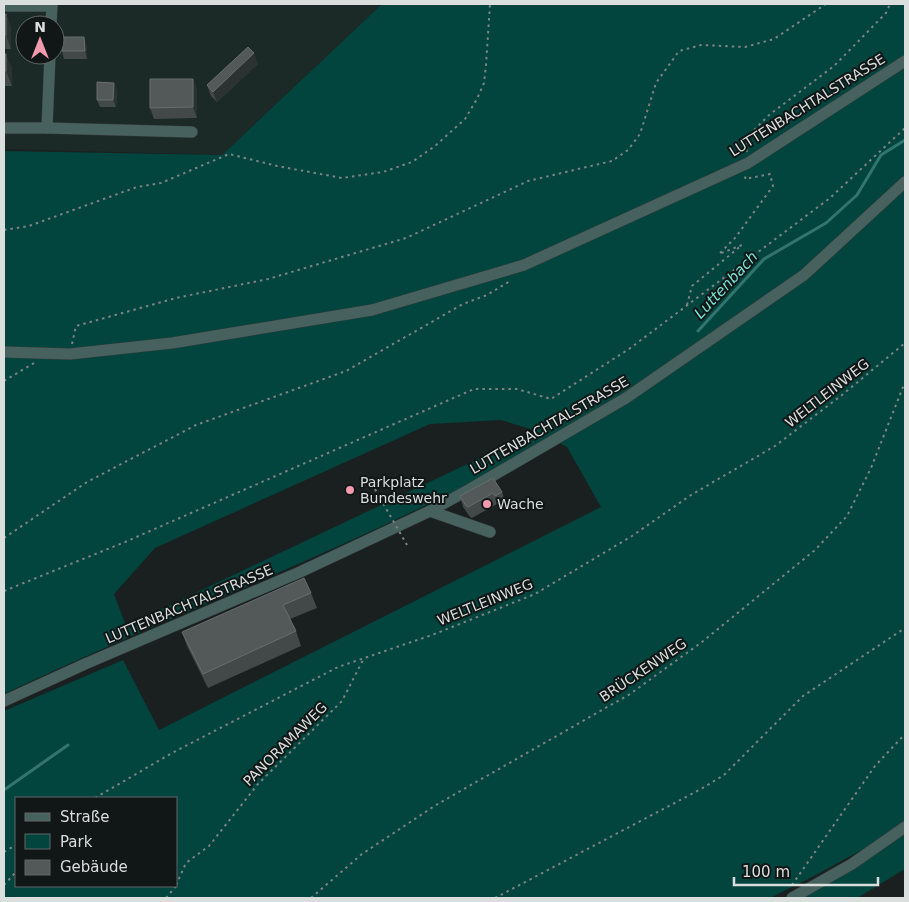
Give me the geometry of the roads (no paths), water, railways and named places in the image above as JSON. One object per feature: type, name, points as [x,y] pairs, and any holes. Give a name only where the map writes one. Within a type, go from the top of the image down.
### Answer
[{"type":"street","points":[[4,6],[52,5]]},
{"type":"street","name":"LUTTENBACHTALSTRASSE","points":[[4,352],[70,354],[172,342],[372,310],[524,265],[748,163],[905,61]]},
{"type":"street","points":[[47,128],[50,65]]},
{"type":"street","points":[[4,128],[192,132]]},
{"type":"street","name":"LUTTENBACHTALSTRASSE","points":[[4,702],[94,660],[300,572],[430,511],[626,398],[804,275],[905,182]]},
{"type":"street","points":[[430,511],[490,532]]},
{"type":"street","points":[[792,898],[852,864],[905,827]]},
{"type":"waterway","name":"Luttenbach","points":[[698,331],[764,259],[826,223],[857,195],[881,155],[905,140]]},
{"type":"waterway","name":"Luttenbach","points":[[4,790],[68,745]]},
{"type":"place","name":"Parkplatz Bundeswehr","points":[[350,490]]},
{"type":"place","name":"Wache","points":[[487,504]]}]
